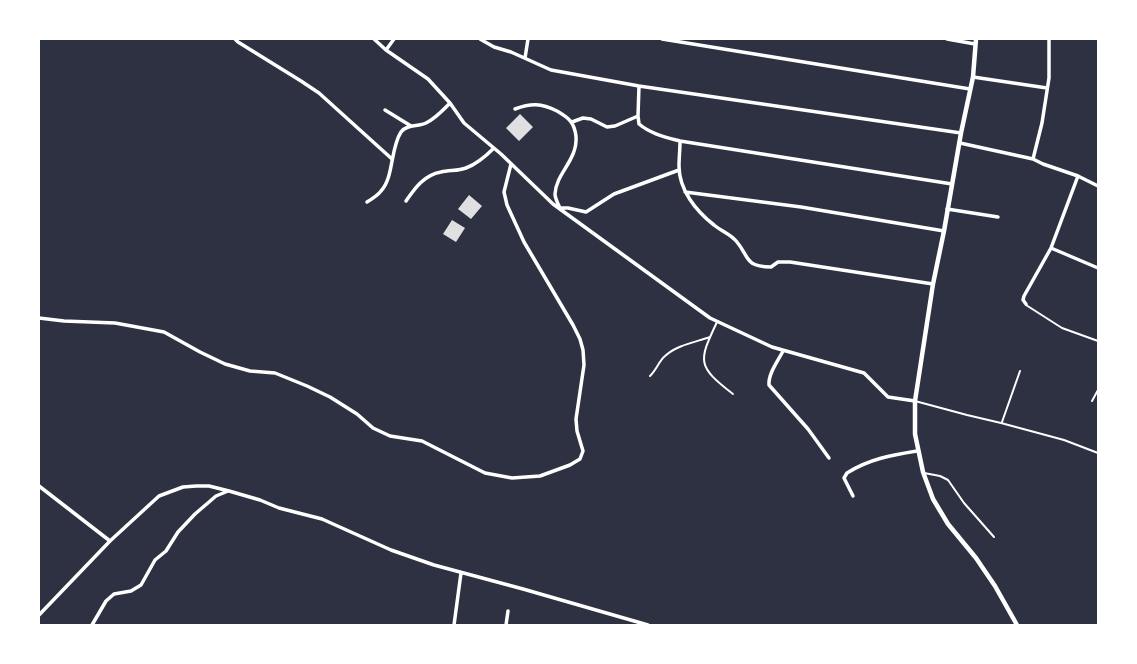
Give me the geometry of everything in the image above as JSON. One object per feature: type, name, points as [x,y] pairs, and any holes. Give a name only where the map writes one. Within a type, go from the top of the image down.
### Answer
[{"type":"street","points":[[236,39],[238,42],[319,93],[392,159]]},
{"type":"street","points":[[374,39],[386,50],[428,79],[450,103],[464,123],[494,148],[553,204],[710,318],[772,347],[864,373],[888,397],[915,401]]},
{"type":"street","points":[[386,50],[394,39]]},
{"type":"street","points":[[480,39],[494,47],[525,58],[537,65],[551,70],[639,86],[961,133]]},
{"type":"street","points":[[525,58],[528,39]]},
{"type":"street","points":[[662,39],[970,89]]},
{"type":"street","points":[[947,39],[976,41],[973,77],[933,284],[915,401],[915,434],[917,451],[922,472],[940,512],[989,576],[1017,625]]},
{"type":"street","points":[[1033,159],[1042,123],[1047,88],[1049,39]]},
{"type":"street","points":[[973,77],[1047,88]]},
{"type":"street","points":[[639,86],[639,124],[657,135],[680,141],[952,184]]},
{"type":"street","points":[[367,202],[382,190],[390,173],[395,142],[402,130],[410,126],[424,124],[436,117],[450,103]]},
{"type":"street","points":[[515,109],[528,104],[538,105],[558,112],[568,118],[575,127],[576,141],[574,155],[560,180],[555,195],[560,208]]},
{"type":"street","points":[[385,110],[410,126]]},
{"type":"street","points":[[572,122],[583,118],[591,119],[607,127],[615,126],[638,116]]},
{"type":"street","points":[[680,141],[679,170],[680,180],[685,192],[703,216],[737,241],[747,260],[754,264],[771,267],[778,262],[790,262],[933,284]]},
{"type":"street","points":[[960,143],[1033,159],[1078,176],[1098,186]]},
{"type":"street","points":[[406,201],[416,187],[429,176],[440,172],[464,169],[484,158],[494,148]]},
{"type":"street","points":[[39,318],[64,321],[115,323],[164,332],[225,364],[250,371],[275,373],[307,386],[330,397],[357,414],[373,428],[390,436],[422,441],[485,473],[512,478],[540,476],[570,465],[580,459],[583,451],[577,431],[576,419],[584,365],[583,350],[580,339],[573,325],[524,242],[507,205],[504,192],[511,164]]},
{"type":"street","points":[[560,208],[568,208],[586,212],[614,194],[679,170]]},
{"type":"street","points":[[1026,304],[1023,300],[1024,296],[1051,248],[1078,176]]},
{"type":"street","points":[[685,192],[801,207],[944,231]]},
{"type":"street","points":[[947,209],[998,217]]},
{"type":"street","points":[[1051,248],[1098,268]]},
{"type":"street","points":[[784,351],[768,380],[769,385],[808,429],[829,458]]},
{"type":"street","points":[[853,496],[844,478],[847,472],[876,459],[917,451]]},
{"type":"street","points":[[39,486],[110,540]]},
{"type":"street","points":[[39,615],[110,540],[159,496],[171,491],[196,486],[209,486],[260,500],[279,508],[322,519],[405,556],[648,625]]},
{"type":"street","points":[[92,625],[106,601],[114,594],[131,592],[142,585],[155,560],[166,551],[178,532],[195,514],[216,496],[230,491]]},
{"type":"street","points":[[454,625],[461,573]]},
{"type":"street","points":[[506,625],[508,612]]},
{"type":"lane","points":[[1026,304],[1062,328],[1098,341]]},
{"type":"lane","points":[[717,321],[710,337],[704,357],[704,364],[715,380],[733,394]]},
{"type":"lane","points":[[650,376],[656,370],[664,356],[672,351],[710,337]]},
{"type":"lane","points":[[1002,423],[1020,371]]},
{"type":"lane","points":[[1092,401],[1098,390]]},
{"type":"lane","points":[[915,401],[1064,440],[1098,453]]},
{"type":"lane","points":[[922,472],[940,476],[948,480],[964,503],[994,537]]},
{"type":"building","points":[[520,114],[533,127],[519,141],[506,128]]},
{"type":"building","points":[[469,195],[482,206],[471,219],[458,209]]},
{"type":"building","points":[[452,220],[465,228],[456,242],[443,234]]}]
